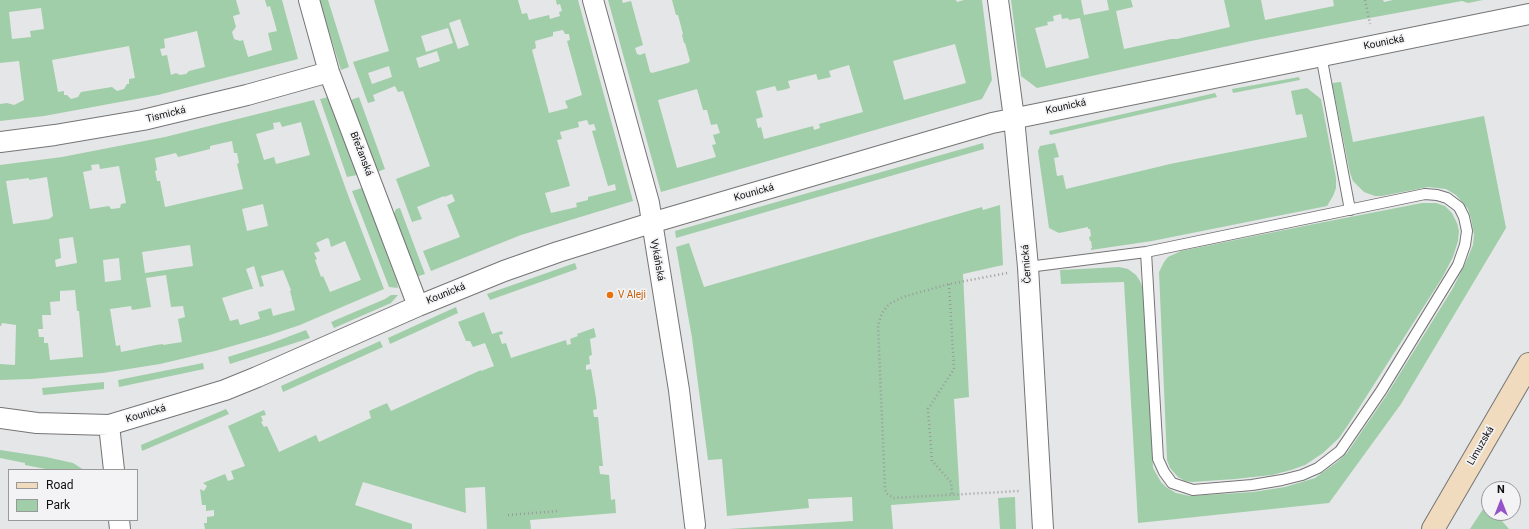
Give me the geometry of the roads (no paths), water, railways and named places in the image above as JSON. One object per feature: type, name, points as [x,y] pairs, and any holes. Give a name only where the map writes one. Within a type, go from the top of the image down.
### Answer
[{"type":"street","name":"Břežanská","points":[[309,0],[329,72],[418,306]]},
{"type":"street","name":"Vykáňská","points":[[593,0],[649,203],[679,390],[695,525]]},
{"type":"street","name":"Černická","points":[[998,0],[1014,118],[1028,267],[1043,529]]},
{"type":"street","name":"Kounická","points":[[0,418],[36,423],[109,425],[225,390],[418,306],[504,271],[651,223],[992,124],[1014,118],[1529,14]]},
{"type":"street","name":"Tismická","points":[[0,142],[55,136],[143,120],[247,95],[329,72]]},
{"type":"street","name":"Limuzská","points":[[1433,529],[1529,364]]},
{"type":"street","points":[[109,425],[114,469]]},
{"type":"lane","points":[[1321,56],[1350,210]]},
{"type":"lane","points":[[1028,267],[1146,252],[1425,194],[1447,198],[1458,207],[1464,218],[1467,231],[1466,245],[1454,272],[1380,391],[1340,451],[1318,468],[1302,475],[1252,485],[1193,490],[1172,483],[1164,472],[1158,459],[1146,252]]},
{"type":"place","name":"V Aleji","points":[[610,295]]}]
